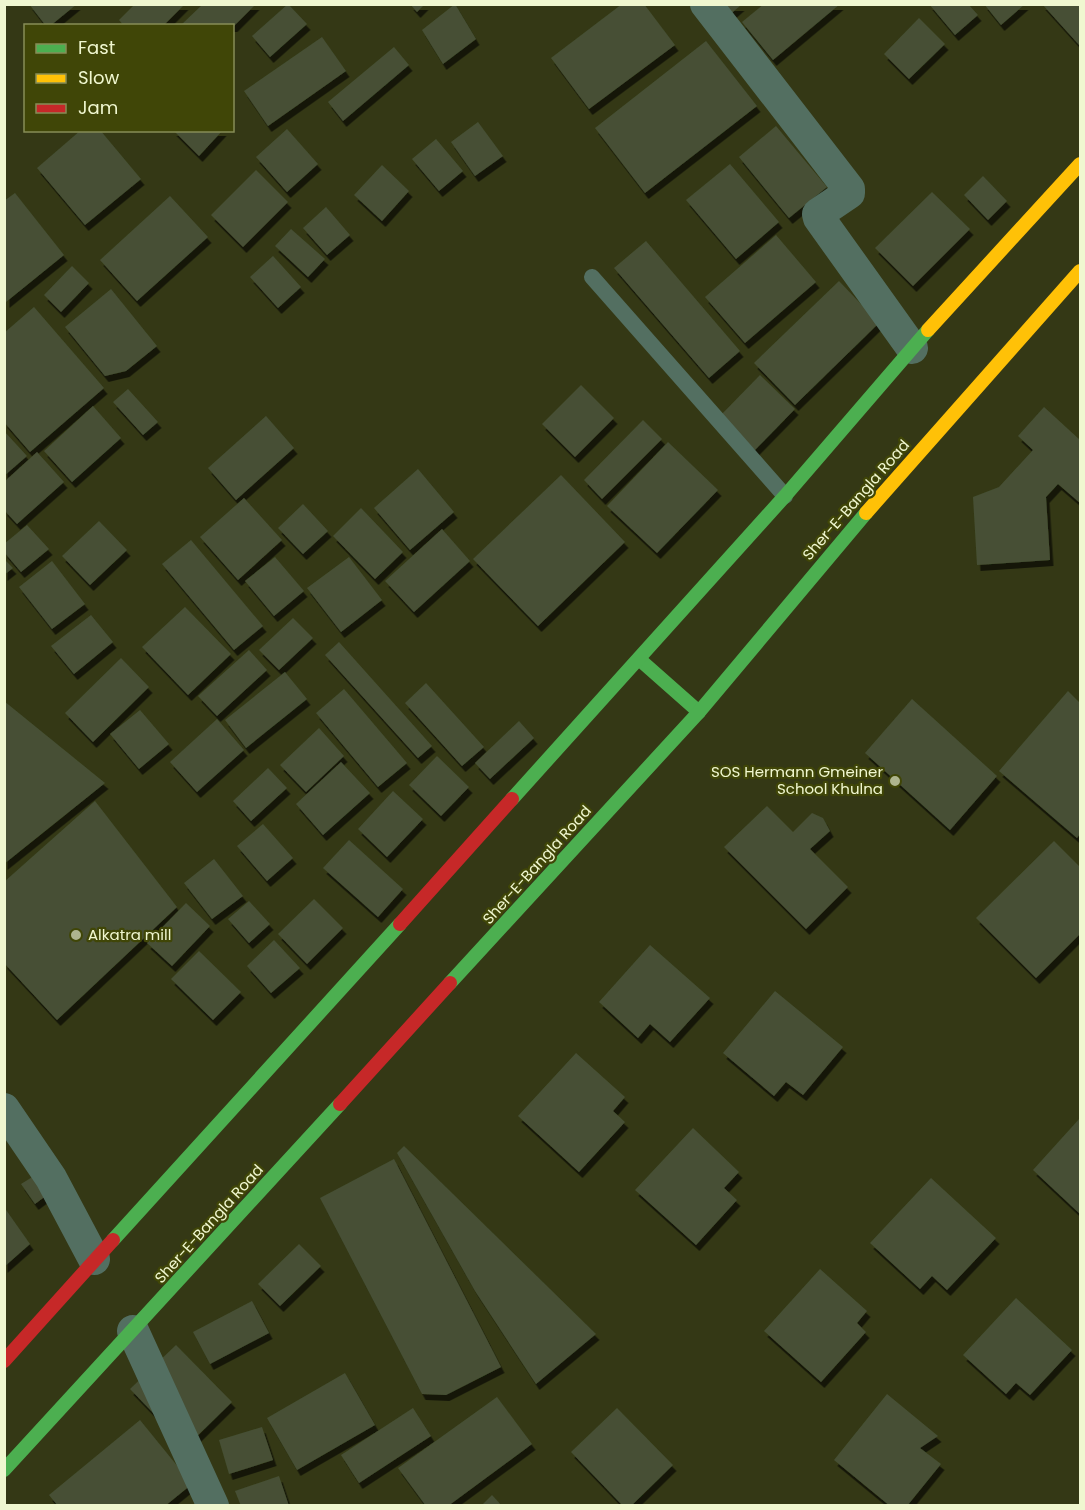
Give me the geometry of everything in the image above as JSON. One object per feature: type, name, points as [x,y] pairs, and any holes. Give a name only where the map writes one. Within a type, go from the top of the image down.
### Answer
[{"type":"highway","points":[[4,1361],[639,659],[785,496],[912,348],[1080,164]]},
{"type":"highway","name":"Sher-E-Bangla Road","points":[[4,1470],[699,712],[828,557],[1080,271]]},
{"type":"highway","points":[[639,659],[699,712]]},
{"type":"street","points":[[706,4],[849,189],[849,194],[818,214],[819,218],[912,348]]},
{"type":"street","points":[[4,1109],[51,1178],[94,1259]]},
{"type":"street","points":[[133,1331],[213,1506]]},
{"type":"lane","points":[[592,277],[785,496]]},
{"type":"building","points":[[29,4],[77,4],[52,24],[44,24]]},
{"type":"building","points":[[135,4],[185,4],[165,24],[122,24],[119,20]]},
{"type":"building","points":[[203,4],[256,4],[234,26],[234,24],[182,24]]},
{"type":"building","points":[[288,4],[307,24],[270,57],[252,36]]},
{"type":"building","points":[[410,4],[425,4],[417,12]]},
{"type":"building","points":[[455,4],[476,39],[443,64],[422,30]]},
{"type":"building","points":[[622,4],[644,4],[675,45],[589,109],[551,58]]},
{"type":"building","points":[[764,4],[840,4],[773,60],[742,22]]},
{"type":"building","points":[[929,4],[968,4],[978,15],[955,35]]},
{"type":"building","points":[[984,4],[1025,4],[1001,25]]},
{"type":"building","points":[[1042,4],[1080,4],[1080,46]]},
{"type":"building","points":[[717,5],[741,5],[727,17]]},
{"type":"building","points":[[919,18],[945,44],[909,79],[884,54]]},
{"type":"building","points":[[322,37],[346,71],[268,126],[244,91]]},
{"type":"building","points":[[706,41],[757,106],[645,193],[595,128]]},
{"type":"building","points":[[394,47],[409,65],[343,121],[328,102]]},
{"type":"building","points":[[478,122],[503,156],[475,176],[451,142]]},
{"type":"building","points":[[776,126],[827,187],[789,218],[739,157]]},
{"type":"building","points":[[287,129],[318,164],[287,192],[256,157]]},
{"type":"building","points":[[79,132],[102,132],[141,179],[85,225],[37,168]]},
{"type":"building","points":[[175,132],[221,132],[199,156]]},
{"type":"building","points":[[436,139],[463,171],[439,191],[412,159]]},
{"type":"building","points":[[730,164],[779,222],[736,259],[686,200]]},
{"type":"building","points":[[382,165],[409,191],[382,221],[354,195]]},
{"type":"building","points":[[256,170],[288,202],[243,247],[211,215]]},
{"type":"building","points":[[983,176],[1007,201],[988,220],[964,195]]},
{"type":"building","points":[[932,192],[970,229],[913,286],[875,248]]},
{"type":"building","points":[[15,193],[64,255],[6,302],[4,201]]},
{"type":"building","points":[[170,196],[208,237],[137,301],[100,260]]},
{"type":"building","points":[[326,207],[350,235],[327,255],[303,228]]},
{"type":"building","points":[[291,229],[325,259],[308,277],[275,246]]},
{"type":"building","points":[[776,235],[816,282],[745,343],[705,297]]},
{"type":"building","points":[[646,241],[740,351],[709,378],[614,268]]},
{"type":"building","points":[[273,256],[301,287],[278,308],[250,277]]},
{"type":"building","points":[[72,266],[89,283],[61,312],[44,295]]},
{"type":"building","points":[[839,281],[879,323],[795,405],[754,363]]},
{"type":"building","points":[[111,289],[157,346],[126,371],[105,376],[65,327]]},
{"type":"building","points":[[34,307],[104,388],[30,452],[4,422],[4,333]]},
{"type":"building","points":[[760,375],[795,409],[755,450],[720,416]]},
{"type":"building","points":[[581,385],[614,418],[575,457],[542,424]]},
{"type":"building","points":[[128,389],[158,422],[143,435],[113,402]]},
{"type":"building","points":[[93,406],[121,438],[72,482],[44,451]]},
{"type":"building","points":[[1044,407],[1080,440],[1080,503],[1058,484],[1046,497],[1050,560],[977,565],[973,497],[999,487],[1033,450],[1018,436]]},
{"type":"building","points":[[266,416],[294,448],[236,500],[208,468]]},
{"type":"building","points":[[643,420],[662,439],[602,499],[584,480]]},
{"type":"building","points":[[4,431],[27,456],[4,476]]},
{"type":"building","points":[[668,442],[718,490],[657,553],[607,506]]},
{"type":"building","points":[[37,452],[64,482],[17,524],[4,510],[4,482]]},
{"type":"building","points":[[418,469],[454,512],[410,550],[374,508]]},
{"type":"building","points":[[561,475],[625,542],[538,626],[473,559]]},
{"type":"building","points":[[244,498],[282,540],[238,580],[200,537]]},
{"type":"building","points":[[303,504],[328,531],[303,554],[278,528]]},
{"type":"building","points":[[361,508],[403,552],[375,579],[333,536]]},
{"type":"building","points":[[99,521],[127,550],[90,585],[62,556]]},
{"type":"building","points":[[27,525],[49,549],[21,572],[4,552],[4,544]]},
{"type":"building","points":[[442,529],[470,561],[414,612],[385,581]]},
{"type":"building","points":[[191,540],[263,626],[234,650],[162,564]]},
{"type":"building","points":[[275,557],[304,591],[274,616],[245,581]]},
{"type":"building","points":[[349,557],[382,600],[341,632],[307,588]]},
{"type":"building","points":[[4,559],[13,568],[4,575]]},
{"type":"building","points":[[52,561],[85,604],[52,629],[19,587]]},
{"type":"building","points":[[185,607],[231,654],[188,695],[142,647]]},
{"type":"building","points":[[91,615],[113,642],[74,674],[51,646]]},
{"type":"building","points":[[293,618],[313,638],[279,670],[259,650]]},
{"type":"building","points":[[339,642],[432,746],[418,758],[325,655]]},
{"type":"building","points":[[249,650],[267,670],[217,716],[198,696]]},
{"type":"building","points":[[121,658],[149,687],[93,742],[65,713]]},
{"type":"building","points":[[285,672],[307,699],[246,748],[225,720]]},
{"type":"building","points":[[426,683],[484,747],[462,766],[405,703]]},
{"type":"building","points":[[344,689],[407,763],[378,787],[316,713]]},
{"type":"building","points":[[1068,691],[1080,703],[1080,834],[1077,838],[999,771]]},
{"type":"building","points":[[912,699],[997,776],[950,830],[865,753]]},
{"type":"building","points":[[4,701],[105,783],[4,864]]},
{"type":"building","points":[[140,710],[169,744],[139,769],[110,734]]},
{"type":"building","points":[[217,719],[244,750],[197,792],[170,762]]},
{"type":"building","points":[[519,721],[534,738],[490,779],[475,763]]},
{"type":"building","points":[[319,728],[344,756],[306,792],[280,765]]},
{"type":"building","points":[[437,756],[469,787],[441,816],[409,785]]},
{"type":"building","points":[[341,762],[370,793],[323,835],[296,804]]},
{"type":"building","points":[[268,768],[287,788],[251,821],[233,801]]},
{"type":"building","points":[[393,791],[423,819],[387,857],[358,829]]},
{"type":"building","name":"Alkatra mill","points":[[95,801],[177,907],[57,1020],[4,963],[4,882]]},
{"type":"building","points":[[767,806],[793,832],[812,813],[823,818],[830,831],[810,849],[848,887],[806,929],[724,847]]},
{"type":"building","points":[[263,824],[293,858],[267,881],[237,846]]},
{"type":"building","points":[[349,840],[403,889],[378,917],[323,868]]},
{"type":"building","points":[[1054,841],[1080,867],[1080,934],[1036,978],[976,918]]},
{"type":"building","points":[[214,859],[243,896],[212,919],[184,883]]},
{"type":"building","points":[[314,899],[343,928],[307,964],[278,934]]},
{"type":"building","points":[[249,901],[270,924],[249,943],[228,919]]},
{"type":"building","points":[[186,903],[210,926],[172,966],[147,943]]},
{"type":"building","points":[[274,940],[300,968],[271,993],[247,966]]},
{"type":"building","points":[[650,945],[710,998],[670,1042],[650,1024],[638,1038],[599,1002]]},
{"type":"building","points":[[199,951],[241,992],[213,1020],[171,979]]},
{"type":"building","points":[[775,991],[843,1047],[803,1095],[786,1082],[774,1096],[723,1053]]},
{"type":"building","points":[[576,1053],[625,1097],[613,1111],[625,1122],[579,1172],[518,1116]]},
{"type":"building","points":[[1080,1118],[1080,1214],[1033,1170]]},
{"type":"building","points":[[693,1128],[739,1172],[724,1188],[737,1200],[696,1245],[635,1190]]},
{"type":"building","points":[[404,1146],[596,1334],[536,1384],[475,1291],[397,1153]]},
{"type":"building","points":[[394,1159],[501,1367],[446,1395],[422,1394],[320,1198]]},
{"type":"building","points":[[34,1176],[47,1195],[35,1204],[21,1184]]},
{"type":"building","points":[[931,1178],[996,1238],[947,1290],[932,1276],[920,1289],[870,1243]]},
{"type":"building","points":[[4,1207],[30,1244],[4,1267]]},
{"type":"building","points":[[299,1244],[321,1266],[280,1306],[258,1284]]},
{"type":"building","points":[[820,1269],[867,1311],[857,1323],[866,1332],[821,1382],[764,1331]]},
{"type":"building","points":[[1016,1298],[1072,1350],[1030,1395],[1016,1383],[1006,1394],[963,1355]]},
{"type":"building","points":[[252,1301],[269,1333],[210,1364],[193,1332]]},
{"type":"building","points":[[176,1345],[232,1402],[186,1447],[130,1389]]},
{"type":"building","points":[[345,1373],[375,1425],[297,1470],[267,1418]]},
{"type":"building","points":[[887,1394],[938,1436],[920,1448],[941,1464],[907,1506],[890,1506],[834,1460]]},
{"type":"building","points":[[497,1397],[532,1444],[448,1506],[426,1506],[398,1468]]},
{"type":"building","points":[[413,1408],[431,1436],[359,1483],[341,1455]]},
{"type":"building","points":[[617,1408],[673,1465],[631,1506],[623,1506],[571,1452]]},
{"type":"building","points":[[140,1420],[192,1484],[165,1506],[58,1506],[49,1495]]},
{"type":"building","points":[[262,1427],[273,1460],[229,1474],[219,1440]]},
{"type":"building","points":[[279,1476],[289,1506],[241,1506],[235,1491]]},
{"type":"building","points":[[492,1495],[502,1506],[481,1506]]},
{"type":"traffic: fast","points":[[512,799],[785,496],[928,330]]},
{"type":"traffic: fast","points":[[450,983],[699,712],[866,513]]},
{"type":"traffic: fast","points":[[639,659],[699,712]]},
{"type":"traffic: fast","points":[[113,1240],[400,924]]},
{"type":"traffic: fast","points":[[4,1470],[340,1104]]},
{"type":"traffic: slow","points":[[928,330],[1080,164]]},
{"type":"traffic: slow","points":[[866,513],[1080,271]]},
{"type":"traffic: jam","points":[[400,924],[512,799]]},
{"type":"traffic: jam","points":[[340,1104],[450,983]]},
{"type":"traffic: jam","points":[[4,1361],[113,1240]]},
{"type":"place","name":"SOS Hermann Gmeiner School Khulna","points":[[895,781]]},
{"type":"place","name":"Alkatra mill","points":[[76,935]]}]
